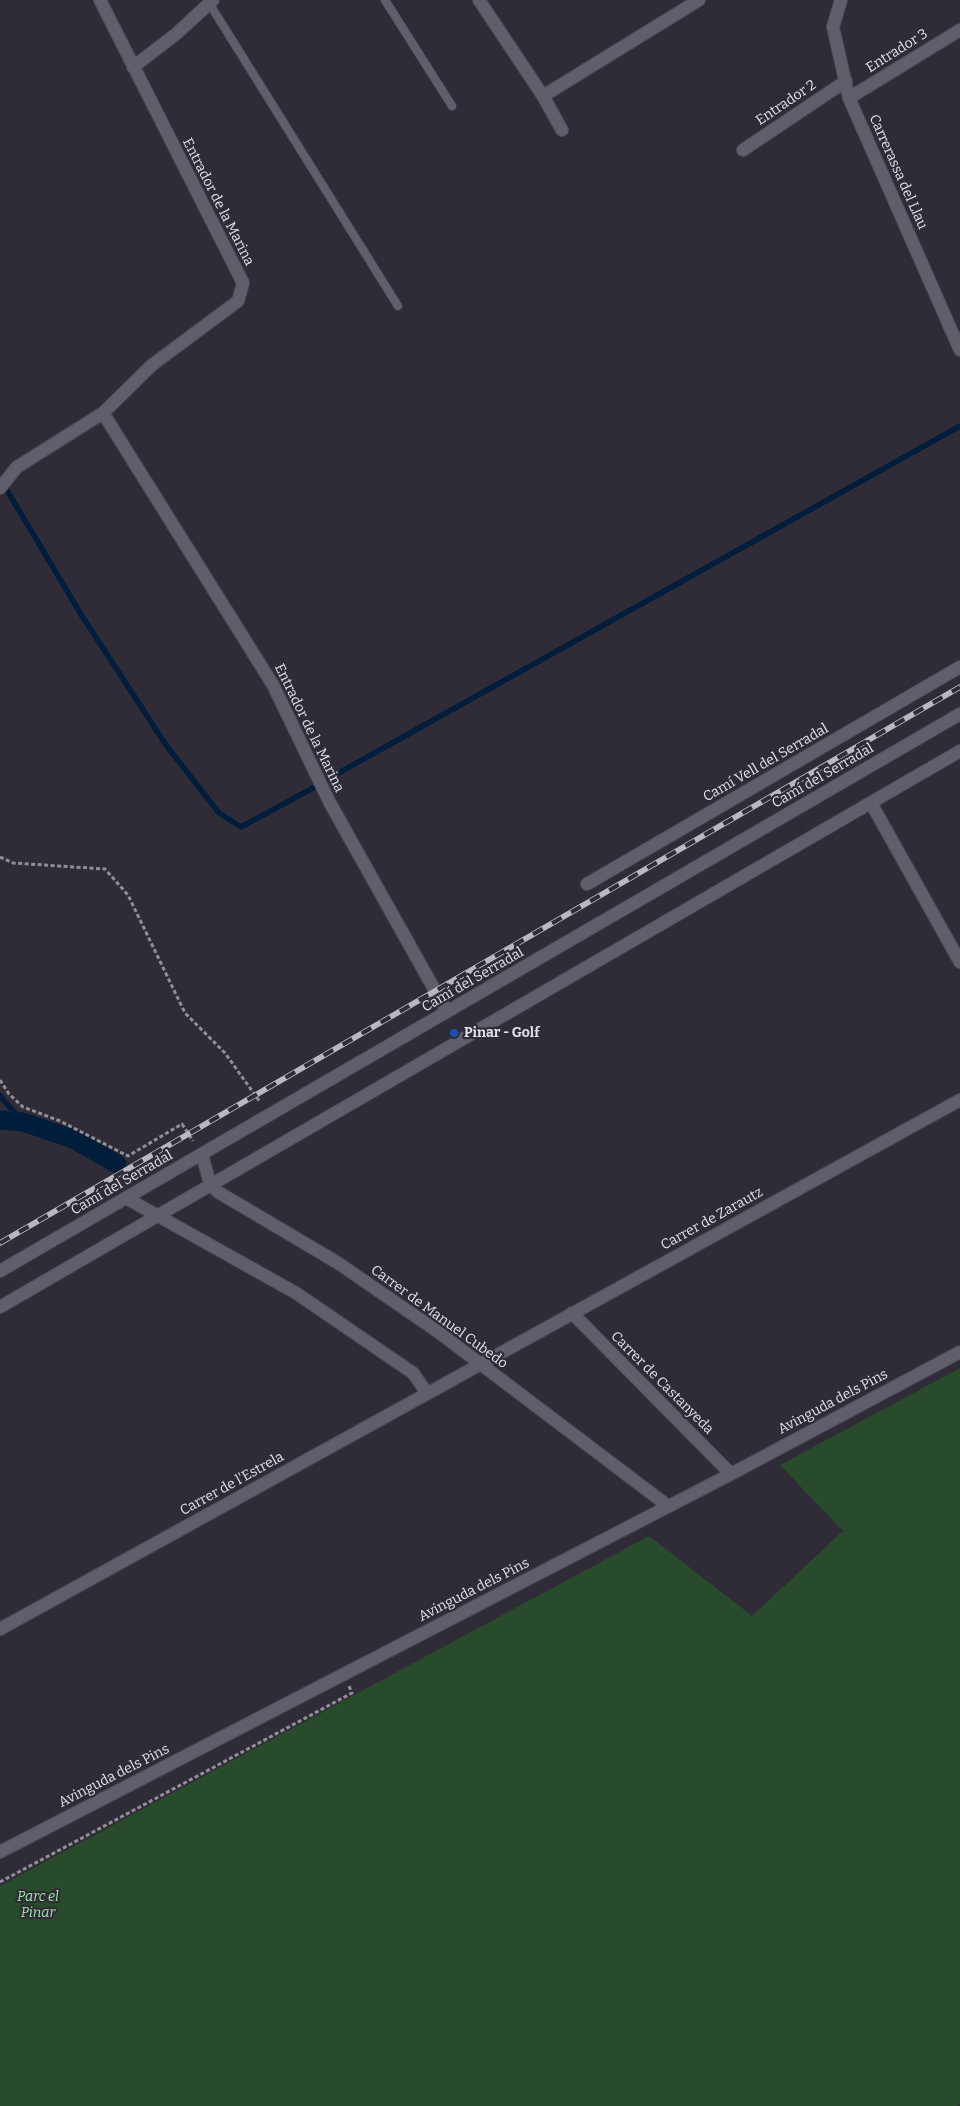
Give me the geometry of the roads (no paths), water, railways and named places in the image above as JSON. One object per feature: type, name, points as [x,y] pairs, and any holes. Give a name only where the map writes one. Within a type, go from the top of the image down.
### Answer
[{"type":"street","name":"Entrador de la Marina","points":[[0,488],[17,467],[103,413],[152,365],[238,301],[243,283],[100,0]]},
{"type":"street","points":[[479,0],[562,130]]},
{"type":"street","points":[[542,96],[699,0]]},
{"type":"street","name":"Carrerassa del Llau","points":[[841,0],[834,27],[849,98],[960,350]]},
{"type":"street","points":[[133,68],[176,34],[211,2]]},
{"type":"street","name":"Entrador 3","points":[[849,98],[960,30]]},
{"type":"street","name":"Entrador 2","points":[[743,150],[846,81]]},
{"type":"street","name":"Entrador de la Marina","points":[[103,413],[274,685],[330,804],[447,1012]]},
{"type":"street","name":"Camí Vell del Serradal","points":[[587,884],[960,667]]},
{"type":"street","name":"Camí del Serradal","points":[[0,1271],[960,714]]},
{"type":"street","points":[[0,1307],[960,751]]},
{"type":"street","points":[[870,803],[960,962]]},
{"type":"street","name":"Carrer de Zarautz","points":[[479,1364],[960,1100]]},
{"type":"street","points":[[202,1154],[210,1184]]},
{"type":"street","name":"Carrer de Manuel Cubedo","points":[[210,1184],[218,1192],[338,1262],[437,1332],[668,1506]]},
{"type":"street","points":[[126,1198],[158,1214],[296,1293],[413,1374],[427,1393]]},
{"type":"street","name":"Carrer de Castanyeda","points":[[572,1313],[731,1474]]},
{"type":"street","name":"Avinguda dels Pins","points":[[0,1852],[731,1474],[960,1352]]},
{"type":"street","name":"Carrer de l'Estrela","points":[[0,1629],[479,1364]]},
{"type":"lane","points":[[385,0],[452,106]]},
{"type":"lane","points":[[211,2],[398,306]]},
{"type":"waterway","points":[[326,780],[960,426]]},
{"type":"waterway","points":[[5,487],[82,616],[166,745],[219,813],[241,827],[313,788]]},
{"type":"waterway","points":[[0,1096],[23,1122]]},
{"type":"waterway","points":[[0,1120],[23,1122],[73,1139],[117,1164]]},
{"type":"railway","points":[[0,1243],[960,687]]},
{"type":"place","name":"Pinar - Golf","points":[[454,1033]]},
{"type":"park label","name":"Parc el Pinar","points":[[38,1905]]}]
